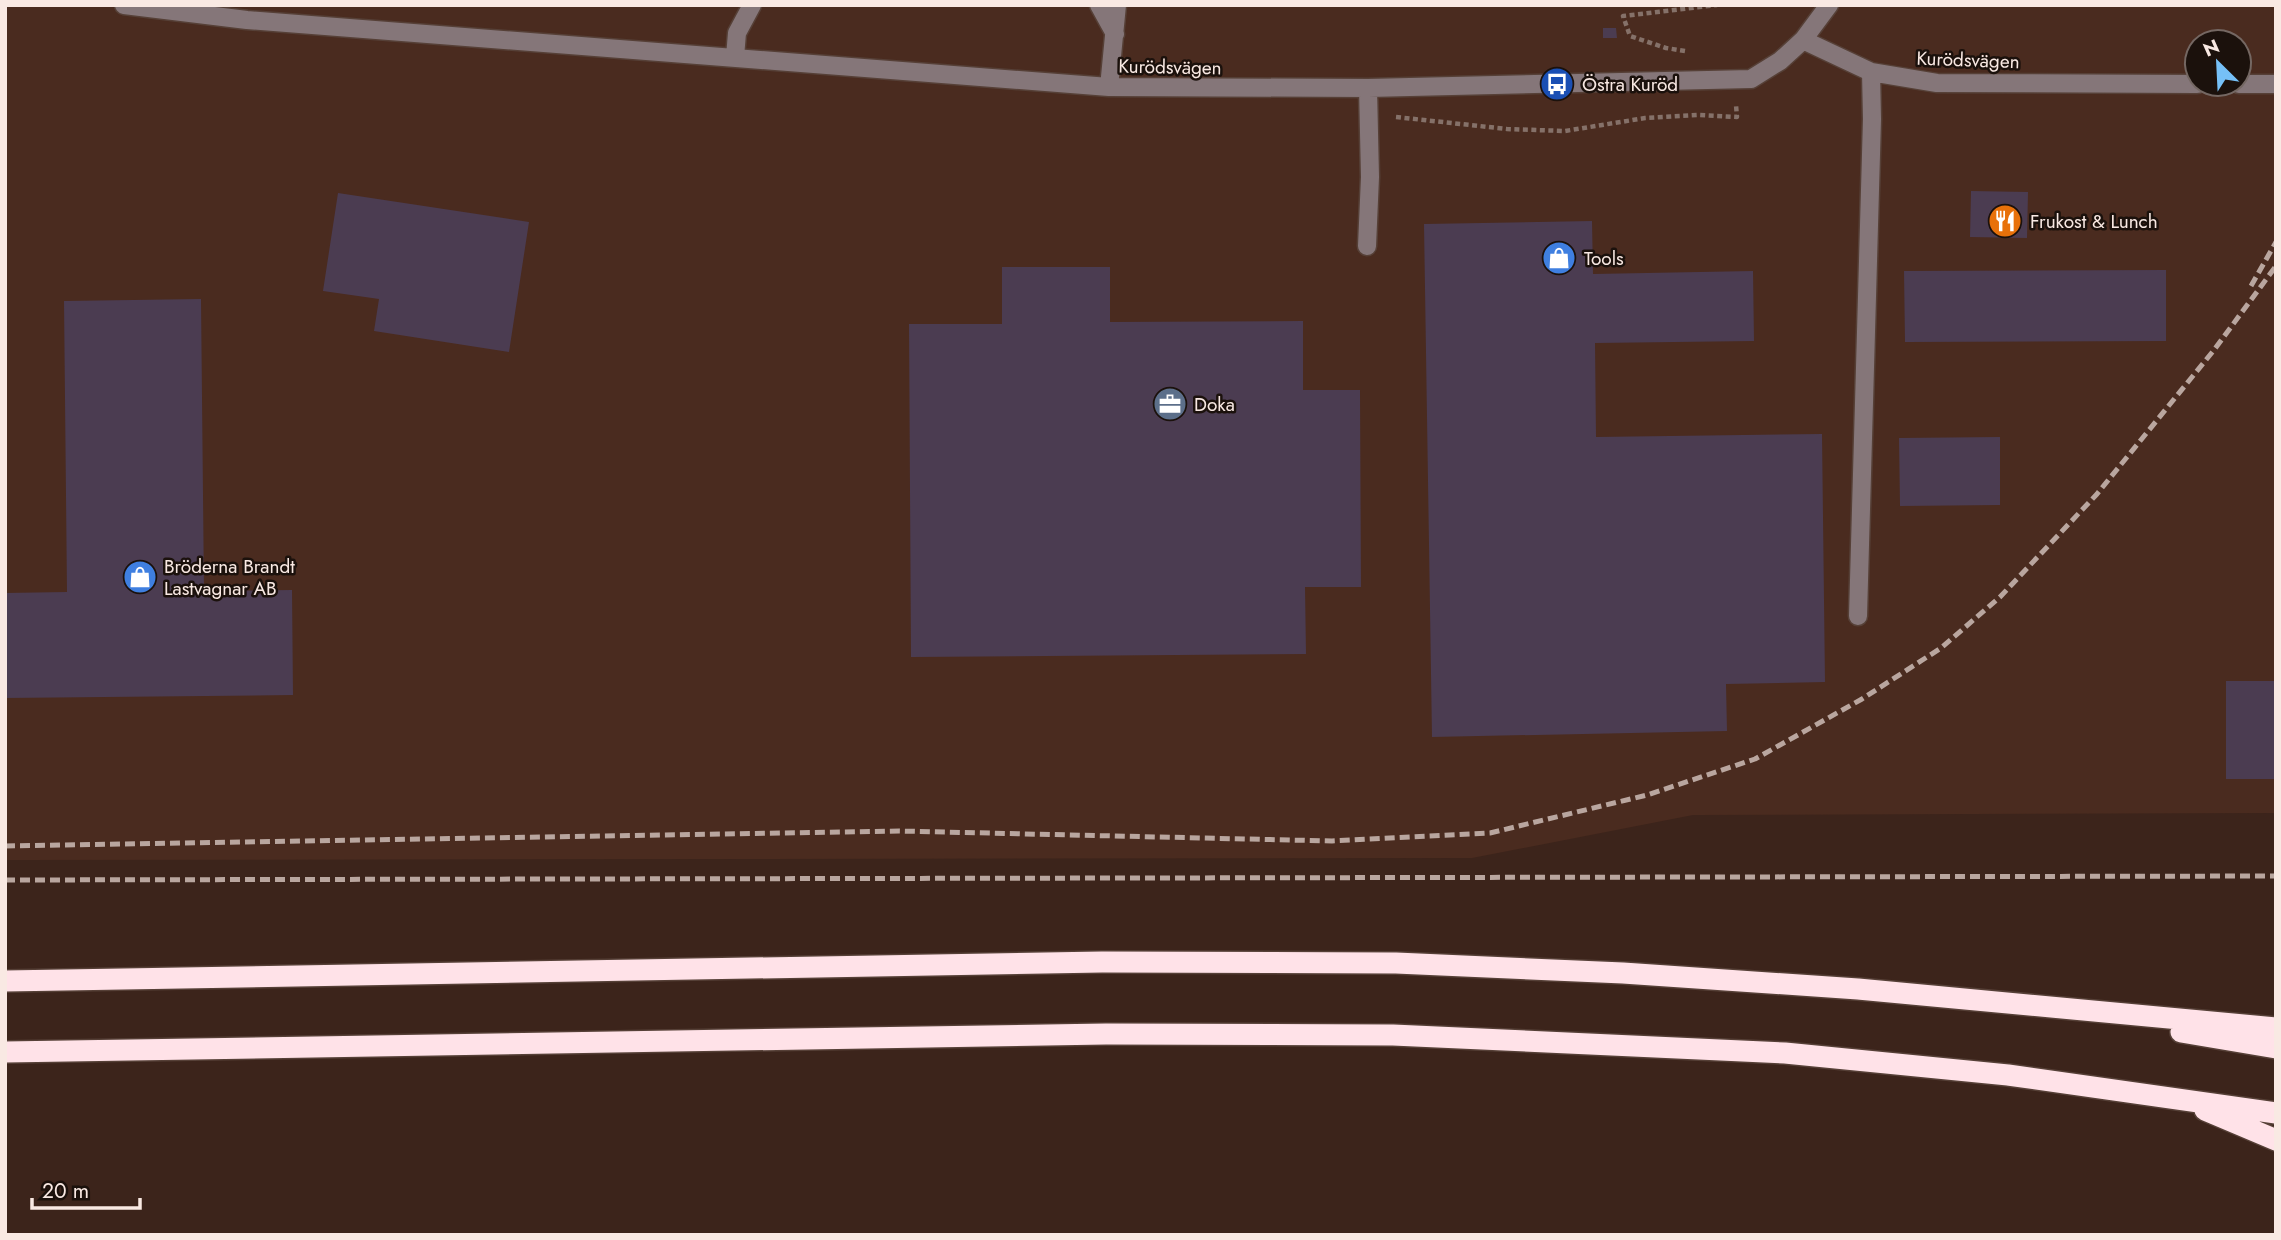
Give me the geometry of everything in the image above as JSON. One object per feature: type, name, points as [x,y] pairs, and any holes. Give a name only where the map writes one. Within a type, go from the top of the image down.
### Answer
[{"type":"highway","points":[[5,981],[1102,962],[1396,963],[1623,973],[1816,986],[2276,1028]]},
{"type":"highway","points":[[2019,1004],[2276,1048]]},
{"type":"highway","points":[[5,1052],[1107,1034],[1393,1035],[1785,1053],[2008,1075],[2276,1113]]},
{"type":"highway","points":[[2177,1098],[2276,1140]]},
{"type":"street","name":"Kurödsvägen","points":[[124,5],[247,20],[1109,87],[1368,88],[1751,79],[1780,61],[1803,40],[1871,72],[1937,83],[2183,84]]},
{"type":"street","points":[[735,57],[737,33],[752,5]]},
{"type":"street","points":[[1099,5],[1115,34]]},
{"type":"street","points":[[1109,87],[1117,5]]},
{"type":"street","points":[[1803,40],[1829,5]]},
{"type":"street","points":[[1858,616],[1871,72]]},
{"type":"street","points":[[2253,84],[2276,84]]},
{"type":"street","points":[[1367,246],[1370,177],[1368,88]]},
{"type":"path","points":[[1630,36],[1623,16],[1717,5]]},
{"type":"shaded area","points":[[5,5],[2276,5],[2276,813],[1693,815],[1472,858],[5,860]]},
{"type":"building","points":[[1603,28],[1616,28],[1617,38],[1603,38]]},
{"type":"building","points":[[1971,191],[2028,192],[2027,238],[1970,237]]},
{"type":"building","points":[[338,193],[529,222],[509,352],[374,331],[379,299],[323,291]]},
{"type":"building","points":[[1592,221],[1593,274],[1753,271],[1754,341],[1595,343],[1596,437],[1822,434],[1825,682],[1726,684],[1727,731],[1432,737],[1424,224]]},
{"type":"building","points":[[1002,267],[1110,267],[1110,322],[1303,321],[1303,390],[1360,390],[1361,587],[1305,587],[1306,654],[911,657],[909,324],[1002,324]]},
{"type":"building","points":[[2166,270],[2166,341],[1905,342],[1904,271]]},
{"type":"building","points":[[201,299],[204,591],[292,590],[293,695],[5,698],[5,593],[67,592],[64,301]]},
{"type":"building","points":[[2000,437],[2000,505],[1900,506],[1899,438]]},
{"type":"building","points":[[2226,681],[2276,681],[2276,779],[2226,779]]},
{"type":"railway","points":[[2251,286],[2276,242]]},
{"type":"railway","points":[[5,846],[899,831],[1332,841],[1490,833],[1647,795],[1755,759],[1862,699],[1941,648],[2000,597],[2097,494],[2214,350],[2276,266]]},
{"type":"railway","points":[[5,880],[2276,876]]},
{"type":"place","name":"Östra Kuröd","points":[[1557,84]]},
{"type":"place","name":"Frukost & Lunch","points":[[2005,221]]},
{"type":"place","name":"Tools","points":[[1559,258]]},
{"type":"place","name":"Doka","points":[[1170,404]]},
{"type":"place","name":"Bröderna Brandt Lastvagnar AB","points":[[140,577]]}]
